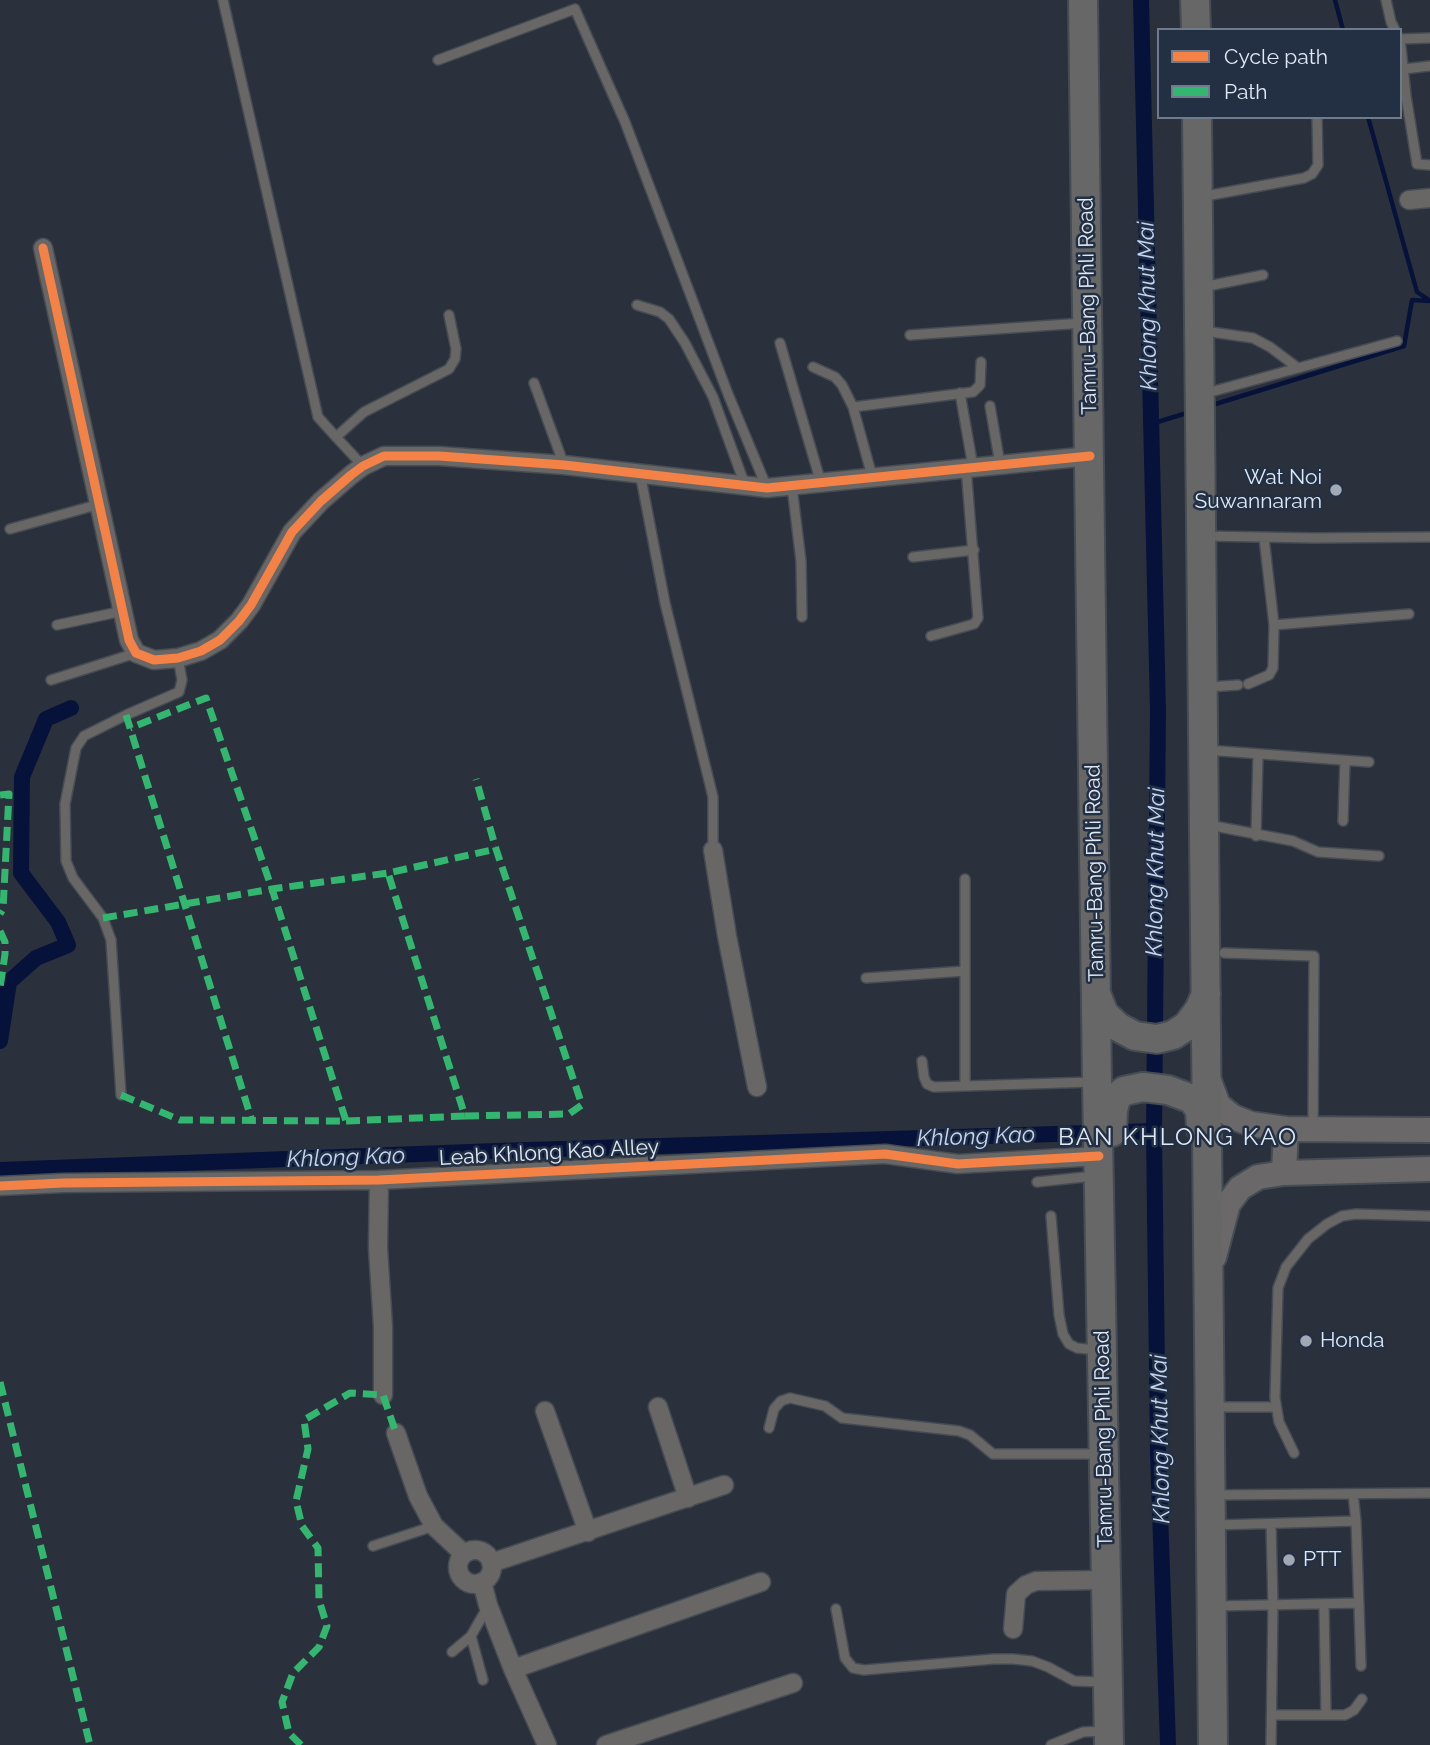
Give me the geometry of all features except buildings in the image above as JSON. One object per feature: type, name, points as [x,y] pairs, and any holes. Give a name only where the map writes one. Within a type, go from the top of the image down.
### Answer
[{"type":"main road","name":"Tamru-Bang Phli Road","points":[[1083,0],[1097,1082],[1105,1115],[1101,1235],[1109,1738]]},
{"type":"main road","points":[[1195,0],[1196,28]]},
{"type":"main road","points":[[1197,119],[1213,1745]]},
{"type":"main road","points":[[1097,996],[1104,1014],[1128,1032],[1143,1038],[1157,1039],[1173,1035],[1187,1026],[1199,1010],[1206,994]]},
{"type":"main road","points":[[1206,1074],[1218,1105],[1233,1117],[1260,1126],[1286,1129],[1430,1129]]},
{"type":"main road","points":[[1105,1115],[1116,1098],[1128,1089],[1160,1088],[1187,1096],[1198,1105],[1201,1116],[1202,1252],[1207,1324]]},
{"type":"main road","points":[[1284,1173],[1286,1129]]},
{"type":"main road","points":[[1207,1285],[1228,1204],[1233,1195],[1258,1177],[1284,1173],[1430,1169]]},
{"type":"street","points":[[1409,200],[1430,198]]},
{"type":"street","points":[[43,248],[130,640],[136,653],[154,660],[178,658],[201,651],[220,640],[251,605],[292,533],[321,501],[363,466],[384,456],[564,465],[767,488],[1090,456]]},
{"type":"street","points":[[713,850],[757,1087]]},
{"type":"street","name":"Leab Khlong Kao Alley","points":[[0,1186],[379,1180],[885,1154],[958,1164],[1103,1157]]},
{"type":"street","points":[[379,1180],[378,1248],[383,1327],[383,1395]]},
{"type":"street","points":[[658,1407],[688,1497]]},
{"type":"street","points":[[545,1411],[589,1532]]},
{"type":"street","points":[[396,1433],[418,1496],[433,1526],[464,1554]]},
{"type":"street","points":[[491,1563],[724,1485]]},
{"type":"street","points":[[472,1550],[487,1556],[491,1563],[488,1577],[482,1582],[468,1583],[462,1579],[458,1566],[464,1554],[472,1550]]},
{"type":"street","points":[[1013,1629],[1016,1594],[1026,1585],[1036,1581],[1106,1580]]},
{"type":"street","points":[[482,1582],[513,1669],[547,1745]]},
{"type":"street","points":[[513,1669],[761,1582]]},
{"type":"street","points":[[606,1745],[793,1683]]},
{"type":"lane","points":[[223,0],[318,417],[363,466]]},
{"type":"lane","points":[[1386,0],[1394,28]]},
{"type":"lane","points":[[438,60],[573,5],[625,122],[728,394],[767,488]]},
{"type":"lane","points":[[1402,39],[1430,38]]},
{"type":"lane","points":[[1402,49],[1416,164],[1430,165]]},
{"type":"lane","points":[[1404,69],[1430,66]]},
{"type":"lane","points":[[1198,198],[1304,178],[1312,174],[1318,165],[1317,119]]},
{"type":"lane","points":[[1198,288],[1263,275]]},
{"type":"lane","points":[[637,305],[660,312],[669,319],[685,343],[713,397],[746,486]]},
{"type":"lane","points":[[336,437],[364,412],[449,369],[456,349],[449,315]]},
{"type":"lane","points":[[910,335],[1088,323]]},
{"type":"lane","points":[[1199,331],[1252,338],[1270,347],[1298,368]]},
{"type":"lane","points":[[1200,395],[1396,341]]},
{"type":"lane","points":[[780,343],[821,483]]},
{"type":"lane","points":[[853,407],[978,389],[981,362]]},
{"type":"lane","points":[[813,368],[835,377],[842,385],[853,407],[872,477]]},
{"type":"lane","points":[[534,383],[564,465]]},
{"type":"lane","points":[[931,636],[974,624],[978,618],[970,467],[960,393]]},
{"type":"lane","points":[[990,406],[1000,464]]},
{"type":"lane","points":[[640,473],[665,603],[713,797],[713,850]]},
{"type":"lane","points":[[792,487],[801,561],[802,617]]},
{"type":"lane","points":[[10,529],[100,504]]},
{"type":"lane","points":[[1201,536],[1430,537]]},
{"type":"lane","points":[[1202,688],[1243,685],[1269,676],[1273,668],[1273,625],[1264,538]]},
{"type":"lane","points":[[913,557],[974,550]]},
{"type":"lane","points":[[57,625],[123,611]]},
{"type":"lane","points":[[1273,625],[1409,614]]},
{"type":"lane","points":[[51,680],[136,653]]},
{"type":"lane","points":[[121,1095],[111,940],[103,918],[74,878],[66,861],[65,804],[76,748],[83,736],[179,692],[182,680],[178,658]]},
{"type":"lane","points":[[1203,750],[1369,762]]},
{"type":"lane","points":[[1256,836],[1258,754]]},
{"type":"lane","points":[[1343,821],[1345,761]]},
{"type":"lane","points":[[1204,824],[1293,841],[1318,852],[1380,856]]},
{"type":"lane","points":[[965,878],[965,1086]]},
{"type":"lane","points":[[1224,953],[1314,956],[1312,1129]]},
{"type":"lane","points":[[866,978],[965,971]]},
{"type":"lane","points":[[922,1061],[927,1084],[934,1087],[1097,1082]]},
{"type":"lane","points":[[1037,1182],[1103,1157]]},
{"type":"lane","points":[[1051,1216],[1063,1334],[1069,1344],[1077,1348],[1102,1351]]},
{"type":"lane","points":[[1294,1454],[1282,1431],[1276,1407],[1278,1288],[1283,1273],[1299,1248],[1317,1231],[1342,1216],[1430,1216]]},
{"type":"lane","points":[[769,1428],[774,1409],[780,1401],[790,1398],[825,1406],[842,1418],[959,1430],[970,1435],[993,1454],[1104,1454]]},
{"type":"lane","points":[[1208,1407],[1276,1407]]},
{"type":"lane","points":[[1209,1495],[1430,1493]]},
{"type":"lane","points":[[1353,1494],[1361,1666]]},
{"type":"lane","points":[[1209,1525],[1356,1521]]},
{"type":"lane","points":[[1271,1524],[1271,1745]]},
{"type":"lane","points":[[373,1546],[433,1526]]},
{"type":"lane","points":[[1210,1606],[1358,1603]]},
{"type":"lane","points":[[452,1652],[471,1636],[488,1605]]},
{"type":"lane","points":[[1324,1605],[1326,1715]]},
{"type":"lane","points":[[836,1609],[845,1658],[853,1668],[864,1670],[1013,1659],[1032,1661],[1074,1681],[1108,1682]]},
{"type":"lane","points":[[471,1636],[484,1681]]},
{"type":"lane","points":[[1272,1715],[1345,1714],[1354,1710],[1362,1699]]},
{"type":"lane","points":[[1051,1745],[1083,1732],[1109,1738]]},
{"type":"waterway","name":"Khlong Khut Mai","points":[[1141,0],[1158,710],[1154,1131],[1158,1453],[1168,1745]]},
{"type":"waterway","points":[[1335,0],[1342,28]]},
{"type":"waterway","points":[[1369,119],[1417,292],[1429,300]]},
{"type":"waterway","points":[[1209,406],[1404,346],[1412,300],[1430,301]]},
{"type":"waterway","points":[[1151,424],[1190,412]]},
{"type":"waterway","points":[[0,1041],[9,982],[36,958],[68,945],[58,922],[21,873],[22,777],[46,719],[71,708]]},
{"type":"waterway","name":"Khlong Kao","points":[[0,1170],[496,1151],[1154,1131]]},
{"type":"marked path","points":[[121,1095],[180,1120],[346,1121],[272,889],[206,698],[130,728]]},
{"type":"marked path","points":[[126,715],[252,1121]]},
{"type":"marked path","points":[[465,1116],[569,1114],[582,1105],[496,849],[476,779]]},
{"type":"marked path","points":[[0,795],[9,794],[3,909],[0,914]]},
{"type":"marked path","points":[[103,918],[272,889],[388,873],[496,849]]},
{"type":"marked path","points":[[346,1121],[465,1116],[388,873]]},
{"type":"marked path","points":[[0,931],[5,942],[0,988]]},
{"type":"marked path","points":[[0,1382],[90,1745]]},
{"type":"marked path","points":[[301,1745],[289,1733],[282,1702],[293,1673],[319,1647],[327,1626],[319,1600],[318,1548],[302,1526],[296,1501],[308,1449],[304,1420],[350,1393],[383,1395],[396,1433]]},
{"type":"cycle path","points":[[43,248],[129,640],[136,653],[154,660],[178,658],[201,651],[220,640],[251,605],[292,532],[321,501],[351,475],[384,456],[439,456],[564,465],[767,488],[1090,456]]},
{"type":"cycle path","points":[[0,1186],[379,1180],[885,1154],[958,1164],[1099,1156]]},
{"type":"place","name":"Wat Noi Suwannaram","points":[[1336,490]]},
{"type":"place","name":"Honda","points":[[1306,1341]]},
{"type":"place","name":"PTT","points":[[1289,1560]]},
{"type":"district","name":"BAN KHLONG KAO","points":[[1178,1138]]}]
